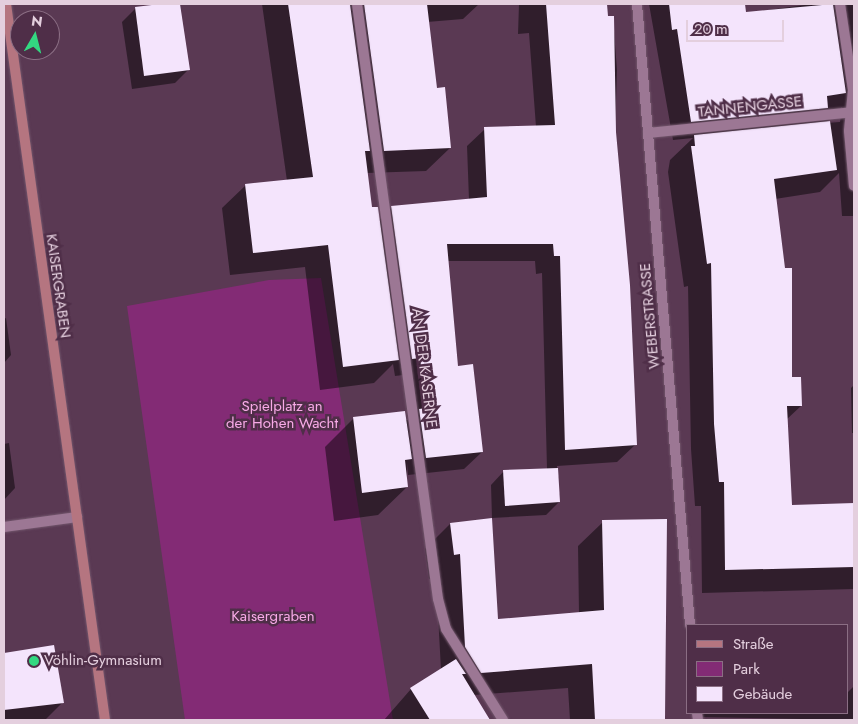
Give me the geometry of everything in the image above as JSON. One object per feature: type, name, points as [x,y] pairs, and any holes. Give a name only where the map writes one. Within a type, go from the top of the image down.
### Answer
[{"type":"street","name":"KAISERGRABEN","points":[[6,4],[106,720]]},
{"type":"street","name":"AN DER KASERNE","points":[[357,4],[391,224],[438,598],[446,629],[503,720]]},
{"type":"street","name":"WEBERSTRASSE","points":[[637,4],[690,624]]},
{"type":"street","points":[[840,4],[853,90],[854,186]]},
{"type":"street","name":"TANNENGASSE","points":[[648,133],[853,112]]},
{"type":"street","points":[[4,527],[77,517]]},
{"type":"green space","name":"Kaisergraben","points":[[321,278],[393,720],[185,720],[127,306],[269,280]]},
{"type":"building","points":[[180,4],[190,70],[144,76],[135,7]]},
{"type":"building","points":[[288,4],[350,4],[370,151],[365,151],[372,207],[378,207],[399,360],[343,367],[328,245],[253,253],[245,184],[313,177]]},
{"type":"building","points":[[364,4],[427,4],[437,88],[445,87],[451,148],[384,151]]},
{"type":"building","points":[[546,4],[607,4],[608,16],[614,16],[616,132],[630,285],[637,445],[565,450],[560,256],[554,256],[553,244],[447,244],[458,366],[473,364],[483,452],[426,458],[419,409],[426,408],[420,358],[412,359],[391,206],[487,197],[484,127],[555,125]]},
{"type":"building","points":[[669,4],[745,4],[746,12],[833,4],[846,93],[827,96],[828,108],[691,122],[677,29],[672,30]]},
{"type":"building","points":[[830,121],[837,170],[774,179],[785,268],[792,268],[792,377],[801,377],[802,406],[787,406],[792,505],[854,503],[854,567],[725,570],[724,482],[719,482],[714,424],[711,263],[707,264],[691,146],[695,146],[694,135]]},
{"type":"building","points":[[405,411],[412,459],[405,460],[408,487],[362,493],[353,417]]},
{"type":"building","points":[[558,468],[560,502],[505,506],[503,470]]},
{"type":"building","points":[[492,518],[498,619],[604,610],[602,520],[667,519],[665,720],[595,720],[592,664],[481,673],[465,647],[460,554],[454,555],[450,523]]},
{"type":"building","name":"Vöhlin-Gymnasium","points":[[54,645],[64,703],[4,710],[4,653]]},
{"type":"building","points":[[456,659],[466,674],[462,674],[490,720],[430,720],[410,688]]},
{"type":"place","name":"Vöhlin-Gymnasium","points":[[34,661]]},
{"type":"park label","name":"Spielplatz an der Hohen Wacht","points":[[282,414]]}]
